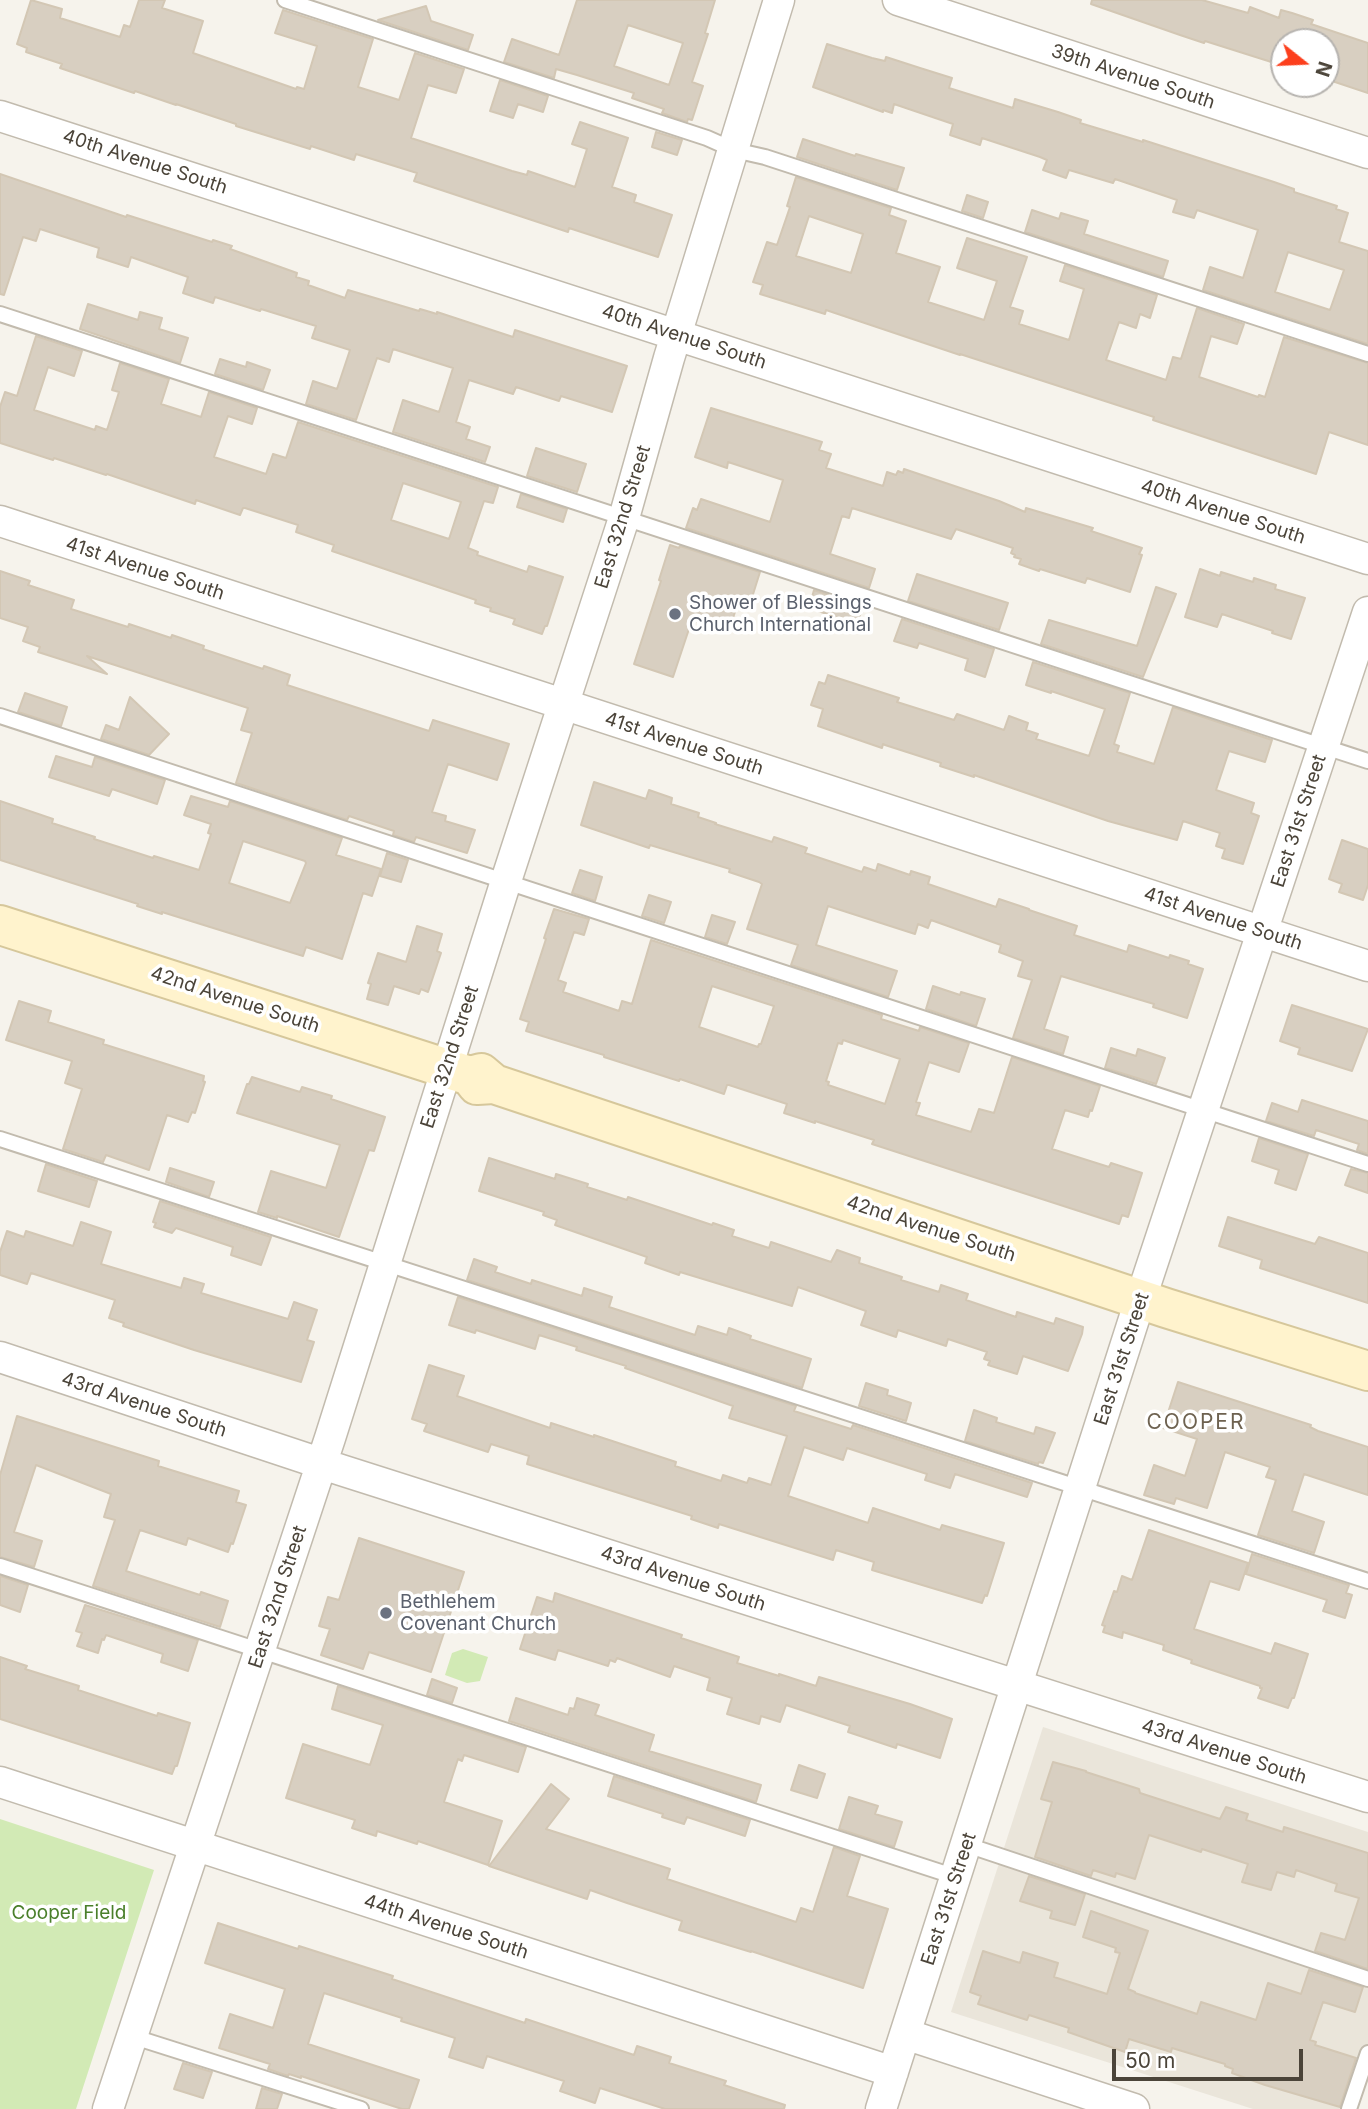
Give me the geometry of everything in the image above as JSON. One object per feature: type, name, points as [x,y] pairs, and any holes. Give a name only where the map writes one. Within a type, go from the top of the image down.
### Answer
[{"type":"street","name":"East 32nd Street","points":[[108,2109],[386,1263],[470,1076],[506,881],[624,518],[779,0]]},
{"type":"street","name":"39th Avenue South","points":[[898,0],[1368,153]]},
{"type":"street","name":"40th Avenue South","points":[[0,116],[1368,559]]},
{"type":"street","name":"41st Avenue South","points":[[0,521],[1368,967]]},
{"type":"street","name":"East 31st Street","points":[[881,2109],[1141,1299],[1368,612]]},
{"type":"street","name":"42nd Avenue South","points":[[0,925],[470,1076],[1141,1299],[1368,1371]]},
{"type":"street","name":"43rd Avenue South","points":[[0,1357],[321,1464],[1368,1797]]},
{"type":"street","name":"44th Avenue South","points":[[0,1782],[892,2071]]},
{"type":"street","points":[[905,2034],[1134,2109]]},
{"type":"lane","points":[[285,0],[707,138],[734,150],[765,157],[1368,354]]},
{"type":"lane","points":[[0,314],[1368,761]]},
{"type":"lane","points":[[0,716],[1368,1164]]},
{"type":"lane","points":[[0,1139],[1368,1581]]},
{"type":"lane","points":[[0,1566],[956,1877]]},
{"type":"lane","points":[[967,1845],[1368,1979]]},
{"type":"lane","points":[[131,2036],[361,2109]]},
{"type":"lane","points":[[1349,2109],[1368,2053]]},
{"type":"shaded area","points":[[1043,1727],[1368,1832],[1368,2065],[1354,2109],[1253,2109],[951,2012]]},
{"type":"green space","points":[[463,1649],[488,1657],[480,1681],[467,1683],[445,1675],[452,1653]]},
{"type":"green space","name":"Cooper Field","points":[[0,1819],[154,1870],[76,2109],[0,2109]]},
{"type":"building","points":[[31,0],[62,9],[60,18],[120,37],[124,25],[130,27],[139,0],[165,0],[162,8],[203,21],[193,53],[296,89],[304,89],[317,46],[275,33],[283,10],[373,39],[358,87],[399,100],[415,53],[464,69],[456,93],[428,85],[411,138],[512,171],[527,175],[528,171],[575,187],[587,149],[572,144],[580,122],[628,138],[612,187],[636,195],[634,202],[672,215],[658,257],[569,228],[568,232],[414,181],[417,173],[356,154],[354,160],[311,146],[310,149],[60,68],[62,64],[26,52],[27,48],[17,44]]},
{"type":"building","points":[[577,0],[715,0],[705,33],[708,34],[692,82],[703,86],[692,120],[688,119],[687,122],[662,113],[664,109],[632,98],[634,93],[556,69],[554,78],[504,62],[512,39],[559,55]],"holes":[[[628,25],[683,43],[669,85],[614,66]]]},
{"type":"building","points":[[1092,0],[1202,0],[1248,13],[1250,7],[1279,18],[1281,10],[1313,20],[1311,24],[1323,28],[1270,28],[1270,62],[1205,41],[1204,43],[1091,4]]},
{"type":"building","points":[[426,6],[431,21],[473,35],[468,50],[378,20]]},
{"type":"building","points":[[1340,34],[1368,43],[1368,93],[1340,84]]},
{"type":"building","points":[[827,44],[885,61],[886,57],[952,78],[949,88],[1013,108],[1015,99],[1058,112],[1081,120],[1080,123],[1274,182],[1294,189],[1294,192],[1337,206],[1336,209],[1348,213],[1339,242],[1368,251],[1368,344],[1203,290],[1210,267],[1243,278],[1258,230],[1197,210],[1194,218],[1173,212],[1177,200],[1115,179],[1113,183],[1069,170],[1066,178],[1043,170],[1047,160],[1040,157],[982,138],[980,145],[950,135],[953,124],[894,104],[892,113],[883,112],[813,87]],"holes":[[[1288,252],[1344,270],[1330,310],[1275,292]]]},
{"type":"building","points":[[500,80],[548,96],[543,112],[518,104],[513,118],[490,111]]},
{"type":"building","points":[[656,132],[682,140],[677,155],[652,147]]},
{"type":"building","points":[[803,139],[904,168],[897,190],[797,157]]},
{"type":"building","points":[[0,174],[126,217],[127,215],[232,246],[230,249],[297,273],[296,277],[309,281],[308,285],[345,298],[348,290],[419,311],[437,312],[513,337],[515,330],[627,366],[612,412],[561,396],[559,401],[516,387],[513,394],[469,380],[456,422],[470,427],[466,439],[490,447],[485,462],[393,432],[403,400],[439,412],[453,368],[393,349],[389,362],[377,358],[356,420],[306,404],[313,381],[337,389],[350,350],[312,338],[316,326],[215,297],[213,303],[183,293],[188,277],[131,257],[128,267],[97,257],[99,248],[40,229],[36,241],[23,237],[4,295],[0,294]]},
{"type":"building","points":[[796,177],[891,208],[889,215],[906,221],[896,253],[940,267],[928,302],[984,320],[997,281],[957,268],[967,238],[1027,257],[1010,307],[1023,311],[1019,324],[1069,340],[1084,289],[1060,281],[1065,265],[1157,295],[1150,318],[1140,314],[1136,328],[1119,322],[1106,360],[1166,380],[1173,357],[1181,359],[1197,308],[1244,324],[1237,344],[1211,336],[1199,377],[1258,397],[1265,397],[1284,337],[1368,363],[1368,445],[1329,432],[1316,474],[1153,420],[1154,417],[826,310],[825,314],[760,294],[763,285],[753,282],[767,242],[777,245],[790,207],[787,206]],"holes":[[[809,216],[863,234],[851,273],[796,256]]]},
{"type":"building","points":[[967,195],[988,202],[983,218],[962,211]]},
{"type":"building","points":[[1032,210],[1059,219],[1061,213],[1088,221],[1084,234],[1168,261],[1163,277],[1025,232]]},
{"type":"building","points":[[88,304],[138,320],[140,312],[162,318],[159,329],[188,338],[180,363],[80,329]]},
{"type":"building","points":[[36,336],[82,351],[74,376],[48,367],[34,410],[95,430],[96,426],[107,430],[119,392],[112,390],[120,363],[169,379],[161,404],[201,417],[209,392],[257,408],[252,424],[228,416],[214,457],[266,474],[273,454],[286,458],[298,422],[498,487],[493,503],[484,501],[468,548],[478,552],[477,555],[527,572],[529,566],[563,577],[547,626],[542,634],[513,624],[515,619],[490,611],[491,608],[475,603],[476,600],[332,551],[334,545],[296,532],[298,525],[245,508],[240,515],[196,500],[195,504],[107,474],[0,443],[0,407],[5,392],[17,396]],"holes":[[[403,483],[461,502],[449,539],[391,520]]]},
{"type":"building","points":[[220,359],[246,367],[247,362],[270,370],[263,390],[215,374]]},
{"type":"building","points":[[711,408],[822,442],[819,450],[831,454],[826,468],[883,486],[887,472],[896,475],[898,471],[903,473],[904,469],[1025,512],[1026,508],[1093,528],[1091,531],[1142,548],[1130,592],[1087,578],[1085,583],[1019,564],[1021,559],[1011,553],[1013,548],[956,529],[951,539],[852,508],[849,518],[842,516],[830,554],[875,569],[869,588],[686,528],[693,508],[697,510],[701,499],[770,522],[783,480],[728,462],[727,468],[695,457]]},
{"type":"building","points":[[536,448],[586,464],[577,492],[527,476]]},
{"type":"building","points":[[521,494],[567,509],[563,522],[517,507]]},
{"type":"building","name":"Shower of Blessings Church International","points":[[670,545],[760,572],[749,607],[738,603],[729,630],[692,620],[673,677],[634,664]]},
{"type":"building","points":[[1200,569],[1253,582],[1254,578],[1276,585],[1275,589],[1305,598],[1291,639],[1222,614],[1217,627],[1185,617]]},
{"type":"building","points":[[0,571],[30,581],[28,585],[74,600],[71,609],[128,627],[129,624],[171,638],[172,635],[204,646],[203,649],[290,675],[287,685],[429,731],[433,720],[509,744],[497,780],[448,764],[432,812],[446,816],[445,821],[475,830],[467,853],[416,837],[414,842],[393,835],[394,831],[349,816],[347,820],[236,783],[252,733],[241,730],[248,708],[87,656],[107,674],[38,652],[40,647],[23,641],[28,627],[0,618]]},
{"type":"building","points":[[917,574],[1008,603],[999,630],[908,601]]},
{"type":"building","points":[[1156,587],[1176,594],[1143,677],[1041,644],[1049,620],[1137,646]]},
{"type":"building","points":[[814,590],[863,606],[855,631],[831,623],[833,616],[809,608]]},
{"type":"building","points":[[902,619],[994,649],[985,677],[965,670],[968,659],[919,643],[917,648],[894,641]]},
{"type":"building","points":[[1033,662],[1130,693],[1114,744],[1119,746],[1117,752],[1154,764],[1173,707],[1272,740],[1265,762],[1229,751],[1216,790],[1254,803],[1251,813],[1259,816],[1243,864],[1222,858],[1225,849],[1216,846],[1220,833],[1183,821],[1177,840],[1108,821],[940,766],[941,763],[883,744],[882,748],[818,726],[823,709],[811,705],[819,682],[825,684],[828,675],[899,698],[897,702],[954,720],[957,714],[1004,730],[1009,716],[1028,723],[1026,730],[1038,734],[1036,739],[1089,756],[1105,709],[1026,685]]},
{"type":"building","points":[[25,693],[67,707],[61,726],[18,712]]},
{"type":"building","points":[[130,697],[169,734],[149,755],[101,739],[106,725],[119,730]]},
{"type":"building","points":[[56,756],[92,767],[95,757],[165,780],[157,804],[112,789],[109,796],[49,777]]},
{"type":"building","points":[[594,782],[646,799],[649,790],[672,798],[671,804],[699,813],[698,817],[715,824],[772,842],[774,837],[807,848],[805,853],[862,872],[864,867],[876,871],[878,864],[910,875],[911,871],[930,877],[928,884],[996,907],[999,899],[1077,926],[1074,935],[1127,952],[1129,945],[1169,958],[1170,955],[1189,961],[1188,964],[1203,969],[1187,1018],[1153,1007],[1154,1004],[1061,976],[1044,1029],[1068,1037],[1063,1054],[1013,1038],[1032,980],[1018,976],[1023,961],[999,952],[1001,945],[931,920],[928,928],[918,924],[915,934],[828,906],[816,945],[897,971],[888,997],[791,965],[798,945],[747,929],[762,884],[759,882],[729,872],[730,869],[650,845],[649,848],[581,825]]},
{"type":"building","points":[[191,796],[228,807],[230,801],[342,838],[336,855],[381,869],[372,896],[363,893],[342,959],[306,947],[303,956],[162,914],[0,860],[0,801],[53,819],[52,823],[95,837],[94,839],[199,870],[211,834],[208,833],[211,824],[184,815]],"holes":[[[243,841],[305,861],[290,903],[229,883]]]},
{"type":"building","points":[[1342,840],[1368,849],[1368,885],[1363,900],[1339,892],[1342,884],[1329,879]]},
{"type":"building","points":[[387,853],[408,860],[401,882],[380,876]]},
{"type":"building","points":[[580,870],[602,877],[595,901],[572,893]]},
{"type":"building","points":[[649,895],[671,902],[664,923],[642,916]]},
{"type":"building","points":[[554,909],[589,919],[584,935],[574,932],[558,980],[566,983],[563,992],[619,1011],[622,1001],[632,1004],[651,940],[882,1015],[881,1019],[919,1031],[920,1027],[969,1043],[959,1072],[929,1062],[916,1102],[920,1103],[916,1115],[971,1132],[979,1109],[994,1113],[1012,1057],[1100,1086],[1088,1117],[1065,1110],[1052,1149],[1109,1167],[1111,1163],[1142,1173],[1128,1217],[1122,1215],[1119,1224],[872,1144],[874,1140],[784,1113],[787,1104],[729,1085],[724,1094],[526,1031],[529,1022],[520,1019],[546,939],[544,938]],"holes":[[[712,986],[774,1006],[758,1047],[699,1027]],[[843,1040],[900,1059],[885,1104],[828,1085],[829,1082],[826,1081],[838,1043],[842,1044]]]},
{"type":"building","points":[[712,915],[735,922],[727,944],[705,937]]},
{"type":"building","points":[[417,926],[442,934],[437,951],[441,953],[428,992],[421,989],[419,994],[394,986],[388,1005],[367,999],[371,984],[368,983],[378,953],[406,962]]},
{"type":"building","points":[[933,986],[960,995],[961,992],[985,999],[976,1026],[926,1009]]},
{"type":"building","points":[[19,1001],[51,1011],[48,1022],[104,1040],[103,1044],[204,1076],[205,1082],[195,1113],[192,1112],[188,1122],[167,1115],[149,1170],[106,1155],[103,1162],[63,1149],[82,1089],[65,1083],[72,1061],[6,1040]]},
{"type":"building","points":[[1292,1005],[1368,1029],[1352,1071],[1298,1054],[1300,1048],[1280,1041]]},
{"type":"building","points":[[1111,1048],[1136,1056],[1138,1049],[1165,1058],[1156,1084],[1105,1068]]},
{"type":"building","points":[[252,1077],[300,1092],[302,1087],[332,1096],[331,1099],[385,1117],[374,1151],[369,1150],[339,1237],[258,1212],[271,1171],[326,1188],[340,1145],[237,1113]]},
{"type":"building","points":[[1302,1100],[1368,1121],[1368,1154],[1357,1150],[1359,1144],[1316,1130],[1314,1136],[1266,1121],[1272,1103],[1298,1112]]},
{"type":"building","points":[[1259,1138],[1308,1154],[1296,1190],[1275,1183],[1279,1170],[1252,1161]]},
{"type":"building","points":[[489,1158],[555,1179],[556,1174],[627,1200],[628,1197],[712,1225],[713,1223],[734,1230],[732,1236],[769,1248],[771,1242],[831,1262],[837,1250],[860,1258],[859,1263],[902,1277],[901,1280],[939,1292],[941,1285],[968,1294],[966,1300],[1016,1317],[1017,1312],[1054,1324],[1056,1318],[1083,1327],[1082,1334],[1068,1371],[1023,1356],[1017,1374],[988,1365],[990,1361],[984,1359],[987,1352],[948,1339],[946,1346],[898,1330],[896,1337],[861,1325],[866,1311],[798,1287],[792,1306],[680,1272],[679,1275],[645,1263],[647,1257],[555,1225],[557,1220],[543,1215],[544,1212],[479,1191]]},
{"type":"building","points":[[46,1164],[97,1181],[89,1207],[38,1191]]},
{"type":"building","points":[[170,1168],[214,1182],[209,1197],[166,1182]]},
{"type":"building","points":[[1351,1169],[1368,1173],[1368,1193],[1345,1185]]},
{"type":"building","points":[[160,1201],[271,1237],[261,1265],[231,1255],[233,1247],[176,1228],[172,1233],[154,1227]]},
{"type":"building","points":[[1228,1217],[1315,1244],[1319,1237],[1368,1253],[1368,1303],[1260,1268],[1262,1260],[1219,1246]]},
{"type":"building","points":[[81,1222],[111,1232],[101,1264],[181,1288],[184,1278],[204,1284],[201,1293],[288,1319],[294,1302],[317,1310],[307,1340],[314,1342],[301,1382],[123,1326],[124,1323],[109,1318],[115,1300],[31,1273],[27,1284],[0,1275],[0,1252],[7,1231],[24,1237],[26,1231],[73,1246]]},
{"type":"building","points":[[474,1259],[497,1267],[495,1272],[531,1284],[532,1280],[582,1296],[584,1288],[612,1297],[609,1307],[695,1335],[698,1326],[727,1335],[729,1328],[751,1336],[750,1339],[811,1359],[802,1388],[467,1280]]},
{"type":"building","points":[[458,1297],[796,1406],[794,1411],[851,1429],[853,1425],[1032,1483],[1027,1497],[955,1474],[950,1488],[925,1480],[927,1474],[847,1448],[843,1460],[804,1447],[788,1496],[868,1523],[873,1508],[940,1530],[942,1525],[1004,1543],[987,1596],[985,1595],[982,1603],[872,1570],[874,1562],[836,1550],[833,1560],[719,1524],[718,1528],[691,1519],[692,1516],[527,1464],[529,1456],[491,1444],[488,1452],[424,1431],[427,1424],[412,1419],[429,1365],[464,1376],[457,1396],[550,1428],[551,1423],[594,1435],[676,1462],[675,1466],[721,1481],[723,1475],[747,1483],[749,1478],[771,1485],[787,1436],[729,1418],[733,1406],[576,1350],[577,1347],[539,1335],[535,1349],[476,1330],[475,1333],[449,1325]]},
{"type":"building","points":[[1178,1382],[1311,1425],[1310,1427],[1318,1431],[1368,1447],[1368,1495],[1304,1474],[1292,1511],[1324,1522],[1314,1553],[1258,1535],[1276,1480],[1266,1477],[1270,1467],[1225,1452],[1207,1508],[1176,1498],[1174,1504],[1144,1495],[1154,1465],[1185,1476],[1197,1439],[1163,1428]]},
{"type":"building","points":[[866,1383],[888,1390],[887,1395],[911,1403],[906,1421],[859,1406]]},
{"type":"building","points":[[974,1410],[997,1418],[996,1422],[1034,1434],[1036,1427],[1055,1433],[1043,1463],[1038,1464],[965,1441]]},
{"type":"building","points":[[17,1416],[159,1461],[158,1466],[239,1491],[236,1502],[246,1505],[228,1552],[188,1538],[186,1545],[140,1530],[126,1571],[200,1595],[201,1592],[228,1601],[220,1627],[93,1586],[115,1520],[104,1517],[111,1494],[36,1465],[14,1532],[42,1541],[34,1567],[0,1557],[0,1475]]},
{"type":"building","points":[[1149,1530],[1248,1563],[1239,1590],[1210,1581],[1194,1629],[1271,1654],[1275,1643],[1308,1654],[1294,1698],[1288,1708],[1258,1698],[1262,1688],[1260,1686],[1191,1663],[1192,1660],[1163,1650],[1164,1645],[1123,1632],[1122,1638],[1103,1632],[1105,1626],[1102,1625],[1114,1591],[1117,1592],[1122,1576],[1132,1580]]},
{"type":"building","name":"Bethlehem Covenant Church","points":[[359,1538],[464,1572],[431,1672],[369,1652],[363,1669],[321,1655],[330,1629],[319,1626],[328,1597],[339,1600]]},
{"type":"building","points":[[1252,1554],[1349,1585],[1346,1593],[1352,1595],[1345,1618],[1323,1611],[1327,1600],[1246,1574]]},
{"type":"building","points":[[0,1576],[28,1585],[20,1612],[0,1605]]},
{"type":"building","points":[[555,1593],[682,1635],[681,1638],[739,1657],[737,1663],[816,1686],[819,1677],[952,1719],[940,1758],[897,1744],[896,1748],[848,1732],[850,1726],[786,1705],[780,1722],[761,1716],[759,1724],[727,1714],[732,1698],[707,1690],[710,1678],[674,1666],[670,1677],[617,1658],[615,1662],[610,1660],[608,1666],[558,1650],[555,1660],[520,1649],[537,1597],[553,1602]]},
{"type":"building","points":[[85,1605],[198,1640],[188,1671],[161,1662],[163,1654],[106,1635],[98,1653],[77,1646],[82,1633],[76,1631]]},
{"type":"building","points":[[0,1657],[27,1666],[25,1669],[79,1686],[78,1690],[157,1716],[158,1713],[190,1723],[172,1774],[0,1719]]},
{"type":"building","points":[[432,1679],[457,1688],[452,1703],[427,1695]]},
{"type":"building","points":[[338,1686],[526,1747],[518,1772],[464,1755],[462,1761],[458,1759],[444,1802],[502,1821],[488,1865],[418,1841],[417,1844],[377,1831],[376,1836],[352,1828],[355,1820],[286,1798],[303,1744],[370,1765],[383,1725],[332,1709]]},
{"type":"building","points":[[516,1698],[568,1715],[570,1708],[574,1709],[577,1698],[599,1705],[595,1715],[654,1735],[649,1751],[761,1785],[756,1802],[509,1721]]},
{"type":"building","points":[[1053,1762],[1139,1789],[1140,1793],[1220,1819],[1226,1807],[1248,1814],[1246,1820],[1283,1832],[1284,1827],[1368,1853],[1368,1969],[1315,1951],[1321,1933],[1345,1940],[1359,1898],[1335,1891],[1337,1884],[1296,1870],[1294,1877],[1277,1872],[1271,1890],[1242,1882],[1248,1864],[1149,1835],[1135,1879],[1116,1873],[1115,1877],[1093,1870],[1091,1876],[1035,1857],[1052,1802],[1041,1799]]},
{"type":"building","points":[[799,1765],[825,1774],[817,1798],[791,1790]]},
{"type":"building","points":[[614,1776],[750,1820],[745,1836],[687,1817],[684,1824],[662,1817],[663,1814],[608,1796]]},
{"type":"building","points":[[551,1784],[569,1799],[546,1829],[670,1869],[667,1879],[796,1922],[801,1908],[813,1912],[834,1847],[860,1856],[847,1896],[888,1909],[863,1988],[679,1930],[682,1921],[590,1890],[587,1899],[489,1866]]},
{"type":"building","points":[[849,1797],[878,1806],[875,1814],[902,1822],[894,1847],[839,1829]]},
{"type":"building","points":[[1029,1876],[1085,1894],[1075,1925],[1050,1918],[1052,1911],[1020,1901]]},
{"type":"building","points":[[1091,1911],[1148,1931],[1128,1989],[1197,2014],[1201,2002],[1256,2020],[1268,1983],[1301,1994],[1309,1970],[1363,1987],[1355,2012],[1323,2002],[1310,2040],[1316,2042],[1315,2045],[1356,2058],[1340,2107],[1265,2085],[1232,2073],[1233,2069],[1225,2064],[1172,2048],[1171,2052],[1129,2039],[1125,2052],[1068,2032],[1069,2028],[1029,2015],[1027,2020],[978,2004],[981,1996],[970,1992],[983,1951],[1020,1963],[1023,1952],[1058,1963],[1054,1977],[1107,1994],[1120,1953],[1115,1952],[1116,1948],[1083,1937]]},
{"type":"building","points":[[218,1923],[393,1976],[392,1979],[525,2023],[526,2019],[634,2055],[637,2046],[671,2057],[669,2063],[726,2081],[724,2085],[785,2105],[784,2109],[665,2109],[600,2088],[595,2103],[560,2091],[564,2081],[487,2056],[483,2068],[449,2057],[455,2038],[324,1993],[308,2044],[419,2080],[409,2109],[301,2076],[288,2076],[268,2069],[270,2064],[219,2048],[230,2014],[273,2028],[285,1989],[205,1963]]},
{"type":"building","points":[[183,2063],[212,2072],[203,2098],[174,2089]]},
{"type":"building","points":[[262,2088],[282,2094],[277,2109],[256,2109]]},
{"type":"place","name":"Shower of Blessings Church International","points":[[675,614]]},
{"type":"place","name":"Bethlehem Covenant Church","points":[[386,1613]]},
{"type":"district","name":"COOPER","points":[[1196,1423]]}]
